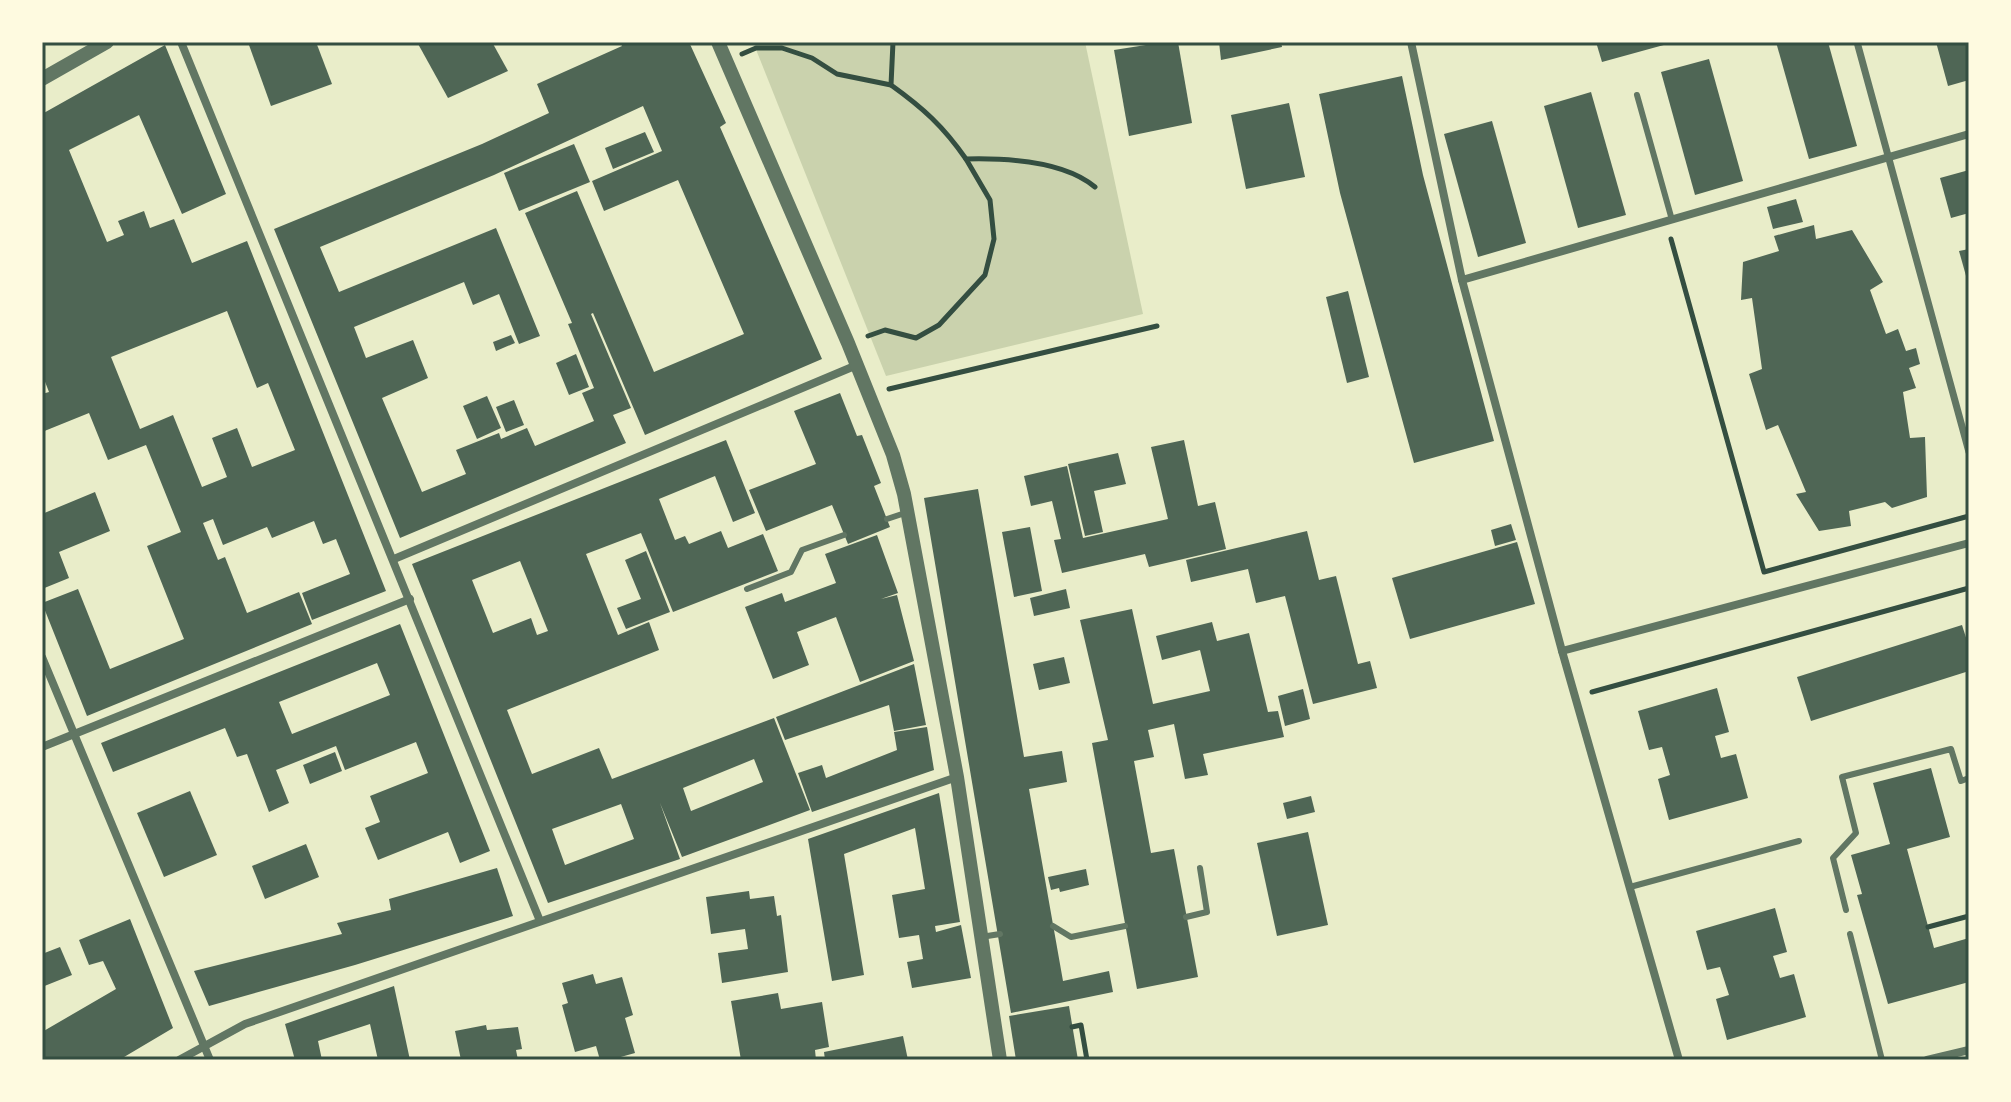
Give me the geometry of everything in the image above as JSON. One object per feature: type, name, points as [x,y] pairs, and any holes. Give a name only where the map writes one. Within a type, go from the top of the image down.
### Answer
[{"type":"street","points":[[42,79],[107,42]]},
{"type":"street","points":[[181,42],[540,921]]},
{"type":"street","points":[[718,42],[893,455],[908,511],[957,777],[1000,1060]]},
{"type":"street","points":[[1411,42],[1462,280],[1562,651],[1679,1060]]},
{"type":"street","points":[[1857,42],[1969,452]]},
{"type":"street","points":[[1462,280],[1969,134]]},
{"type":"street","points":[[394,559],[857,365]]},
{"type":"street","points":[[1562,651],[1969,543]]},
{"type":"street","points":[[42,747],[410,599]]},
{"type":"street","points":[[42,657],[210,1060]]},
{"type":"street","points":[[179,1060],[245,1024],[957,777]]},
{"type":"street","points":[[1927,1060],[1969,1050]]},
{"type":"lane","points":[[1637,95],[1672,220]]},
{"type":"lane","points":[[887,519],[908,511]]},
{"type":"lane","points":[[747,589],[791,572],[802,550],[844,535]]},
{"type":"lane","points":[[1846,910],[1833,858],[1856,833],[1842,777],[1951,749],[1961,781],[1969,778]]},
{"type":"lane","points":[[1630,887],[1799,841]]},
{"type":"lane","points":[[1186,917],[1207,912],[1200,868]]},
{"type":"lane","points":[[1053,926],[1071,937],[1125,926]]},
{"type":"lane","points":[[981,937],[1000,934]]},
{"type":"lane","points":[[1850,934],[1882,1060]]},
{"type":"path","points":[[782,48],[790,42]]},
{"type":"path","points":[[891,85],[893,42]]},
{"type":"path","points":[[727,61],[756,48],[782,48],[812,58],[837,74],[891,85],[927,111],[945,129],[990,200],[994,239],[985,275],[939,325],[916,338],[885,330],[848,343]]},
{"type":"path","points":[[966,159],[1004,158],[1053,168],[1083,177],[1095,187]]},
{"type":"path","points":[[1659,242],[1673,238],[1764,572],[1969,516]]},
{"type":"path","points":[[869,394],[1157,326]]},
{"type":"path","points":[[1575,697],[1969,588]]},
{"type":"path","points":[[1928,927],[1969,916]]},
{"type":"path","points":[[1072,1027],[1081,1025],[1087,1060]]},
{"type":"green space","points":[[753,42],[1085,42],[1143,314],[886,376]]},
{"type":"building","points":[[258,42],[316,42],[332,84],[271,106],[249,45]]},
{"type":"building","points":[[417,42],[492,42],[508,71],[448,98]]},
{"type":"building","points":[[620,42],[689,42],[726,123],[720,127],[822,359],[645,435],[593,313],[631,408],[613,415],[626,443],[400,538],[274,229],[482,144],[549,113],[537,84],[622,46]],"holes":[[[643,106],[662,151],[592,181],[604,211],[678,180],[744,334],[654,372],[577,191],[525,213],[572,323],[568,324],[594,388],[582,393],[594,421],[535,446],[527,428],[501,439],[499,433],[456,450],[466,474],[422,492],[382,398],[428,378],[413,340],[366,358],[354,327],[464,282],[473,305],[499,294],[519,344],[540,336],[496,228],[339,292],[320,247],[494,175]]]},
{"type":"building","points":[[1178,42],[1192,123],[1129,136],[1114,50]]},
{"type":"building","points":[[1219,42],[1281,42],[1282,47],[1221,60]]},
{"type":"building","points":[[1596,42],[1671,42],[1671,43],[1602,62]]},
{"type":"building","points":[[1776,42],[1828,42],[1857,146],[1809,159]]},
{"type":"building","points":[[1936,42],[1969,42],[1969,80],[1948,86]]},
{"type":"building","points":[[165,45],[226,194],[182,214],[139,115],[69,150],[107,242],[124,235],[118,221],[144,211],[150,228],[174,219],[192,263],[247,241],[386,591],[312,620],[302,593],[350,574],[336,539],[323,544],[314,521],[272,538],[267,527],[223,545],[213,519],[203,523],[218,560],[225,557],[247,613],[299,592],[312,624],[87,716],[42,603],[78,589],[110,669],[184,639],[147,546],[181,532],[146,445],[108,460],[89,413],[42,432],[42,394],[49,392],[42,374],[42,114]],"holes":[[[227,311],[257,388],[268,383],[295,450],[252,467],[237,428],[212,438],[227,477],[202,487],[173,415],[140,429],[111,357]]]},
{"type":"building","points":[[1709,59],[1743,181],[1695,195],[1661,72]]},
{"type":"building","points":[[1402,76],[1423,175],[1494,441],[1414,463],[1340,193],[1319,94]]},
{"type":"building","points":[[1591,92],[1626,215],[1578,228],[1544,106]]},
{"type":"building","points":[[1289,103],[1305,177],[1246,189],[1231,115]]},
{"type":"building","points":[[1492,121],[1526,243],[1478,257],[1444,134]]},
{"type":"building","points":[[645,132],[654,152],[613,169],[605,148]]},
{"type":"building","points":[[574,144],[590,182],[519,211],[504,173]]},
{"type":"building","points":[[1969,170],[1969,213],[1951,218],[1940,178]]},
{"type":"building","points":[[1796,199],[1803,222],[1773,229],[1767,207]]},
{"type":"building","points":[[1814,225],[1816,239],[1852,230],[1883,282],[1870,290],[1886,334],[1898,329],[1906,351],[1916,348],[1920,364],[1909,368],[1916,388],[1903,392],[1910,438],[1925,437],[1927,497],[1892,508],[1885,502],[1849,511],[1851,526],[1819,531],[1796,494],[1806,492],[1778,425],[1766,430],[1749,374],[1762,369],[1752,298],[1741,300],[1743,262],[1779,251],[1774,236]]},
{"type":"building","points":[[1969,249],[1969,283],[1968,283],[1959,251]]},
{"type":"building","points":[[1348,291],[1369,377],[1347,383],[1326,297]]},
{"type":"building","points":[[511,335],[515,343],[496,351],[493,342]]},
{"type":"building","points":[[576,354],[589,387],[569,395],[556,363]]},
{"type":"building","points":[[840,393],[857,436],[862,435],[881,483],[874,486],[890,527],[848,544],[832,505],[766,531],[749,490],[816,464],[794,411]]},
{"type":"building","points":[[487,396],[501,428],[477,439],[463,406]]},
{"type":"building","points":[[514,400],[524,425],[506,432],[496,407]]},
{"type":"building","points":[[726,440],[755,513],[733,522],[715,476],[659,499],[675,540],[685,536],[689,544],[721,531],[728,548],[763,534],[778,571],[673,612],[641,533],[586,554],[618,635],[649,622],[659,650],[507,710],[532,774],[599,748],[612,779],[774,718],[810,810],[682,857],[660,803],[680,859],[548,903],[412,564]],"holes":[[[520,561],[548,631],[537,635],[531,618],[493,633],[472,580]],[[754,759],[763,782],[691,811],[683,788]],[[621,804],[634,839],[565,865],[552,829]]]},
{"type":"building","points":[[1184,440],[1198,506],[1215,502],[1226,549],[1149,567],[1145,554],[1062,573],[1054,540],[1061,539],[1052,501],[1031,506],[1024,476],[1067,466],[1083,538],[1168,519],[1151,447]]},
{"type":"building","points":[[1118,453],[1126,484],[1094,491],[1103,532],[1085,536],[1068,464]]},
{"type":"building","points":[[978,489],[1024,757],[1062,751],[1067,782],[1029,789],[1063,981],[1109,971],[1113,992],[1011,1013],[924,498]]},
{"type":"building","points":[[95,492],[110,531],[59,552],[69,578],[42,589],[42,514]]},
{"type":"building","points":[[1511,524],[1516,540],[1495,546],[1491,530]]},
{"type":"building","points":[[1030,527],[1042,591],[1014,597],[1002,532]]},
{"type":"building","points":[[1307,531],[1319,580],[1336,576],[1358,664],[1370,661],[1377,688],[1313,704],[1285,596],[1256,603],[1248,569],[1191,582],[1186,560]]},
{"type":"building","points":[[877,535],[898,593],[881,599],[897,595],[914,661],[860,682],[836,617],[797,632],[809,665],[773,679],[745,607],[782,593],[785,602],[836,583],[825,554]]},
{"type":"building","points":[[1517,542],[1535,604],[1410,639],[1392,578]]},
{"type":"building","points":[[646,551],[670,612],[626,629],[617,608],[641,599],[625,560]]},
{"type":"building","points":[[1066,589],[1070,608],[1034,616],[1030,598]]},
{"type":"building","points":[[1132,609],[1153,704],[1210,691],[1200,650],[1162,660],[1156,636],[1212,622],[1217,641],[1249,633],[1268,712],[1278,711],[1284,737],[1203,754],[1208,775],[1185,779],[1174,724],[1148,730],[1154,757],[1134,761],[1151,853],[1174,849],[1198,977],[1137,989],[1092,743],[1108,740],[1080,620]]},
{"type":"building","points":[[400,624],[490,851],[460,863],[448,832],[378,860],[365,828],[380,822],[370,796],[428,773],[416,742],[345,770],[336,746],[276,770],[289,803],[269,812],[247,754],[237,757],[225,728],[113,772],[101,743]],"holes":[[[377,663],[390,695],[292,734],[279,702]]]},
{"type":"building","points":[[1962,625],[1969,647],[1969,671],[1811,721],[1797,677]]},
{"type":"building","points":[[1064,657],[1070,683],[1039,690],[1033,664]]},
{"type":"building","points":[[914,664],[926,725],[894,731],[889,705],[785,740],[776,717]]},
{"type":"building","points":[[1717,688],[1729,732],[1715,736],[1721,758],[1736,754],[1748,798],[1669,820],[1658,779],[1670,775],[1662,747],[1649,750],[1638,711]]},
{"type":"building","points":[[1303,689],[1310,719],[1285,726],[1278,696]]},
{"type":"building","points":[[927,727],[934,770],[812,812],[798,773],[822,765],[826,778],[897,750],[894,732]]},
{"type":"building","points":[[335,752],[342,771],[310,784],[303,765]]},
{"type":"building","points":[[1931,768],[1950,837],[1907,849],[1934,948],[1969,938],[1969,982],[1888,1004],[1857,895],[1862,894],[1851,855],[1890,844],[1873,783]]},
{"type":"building","points":[[190,791],[217,855],[164,877],[137,813]]},
{"type":"building","points":[[939,793],[960,922],[935,926],[936,932],[961,925],[971,978],[912,988],[907,962],[923,959],[919,935],[899,938],[892,895],[925,889],[915,828],[844,854],[864,975],[832,981],[808,839]]},
{"type":"building","points":[[1311,796],[1315,812],[1287,819],[1283,803]]},
{"type":"building","points":[[1308,832],[1328,925],[1277,936],[1257,843]]},
{"type":"building","points":[[306,844],[319,877],[265,899],[252,866]]},
{"type":"building","points":[[497,868],[513,916],[209,1006],[194,971],[342,934],[337,923],[391,910],[389,899]]},
{"type":"building","points":[[1086,869],[1089,885],[1060,892],[1059,888],[1051,890],[1048,877]]},
{"type":"building","points":[[749,891],[750,899],[774,896],[777,916],[781,915],[788,972],[722,983],[718,953],[748,949],[745,929],[711,934],[706,897]]},
{"type":"building","points":[[1775,908],[1787,952],[1773,956],[1780,978],[1794,974],[1806,1017],[1727,1040],[1716,999],[1729,995],[1720,967],[1707,970],[1696,931]]},
{"type":"building","points":[[130,919],[173,1028],[119,1060],[42,1060],[42,1032],[116,989],[103,961],[89,965],[79,940]]},
{"type":"building","points":[[60,947],[72,975],[42,987],[42,954]]},
{"type":"building","points":[[593,974],[596,984],[622,977],[633,1015],[625,1018],[635,1053],[600,1060],[596,1046],[575,1052],[562,1005],[568,1003],[562,983]]},
{"type":"building","points":[[394,986],[410,1060],[378,1060],[370,1024],[318,1041],[322,1060],[295,1060],[285,1024]]},
{"type":"building","points":[[778,993],[781,1009],[822,1002],[829,1047],[815,1050],[816,1060],[741,1060],[731,1001]]},
{"type":"building","points":[[1069,1006],[1078,1060],[1016,1060],[1009,1016]]},
{"type":"building","points":[[486,1025],[487,1030],[518,1027],[522,1049],[516,1050],[518,1060],[461,1060],[455,1031]]},
{"type":"building","points":[[903,1036],[908,1060],[825,1060],[824,1052]]}]
